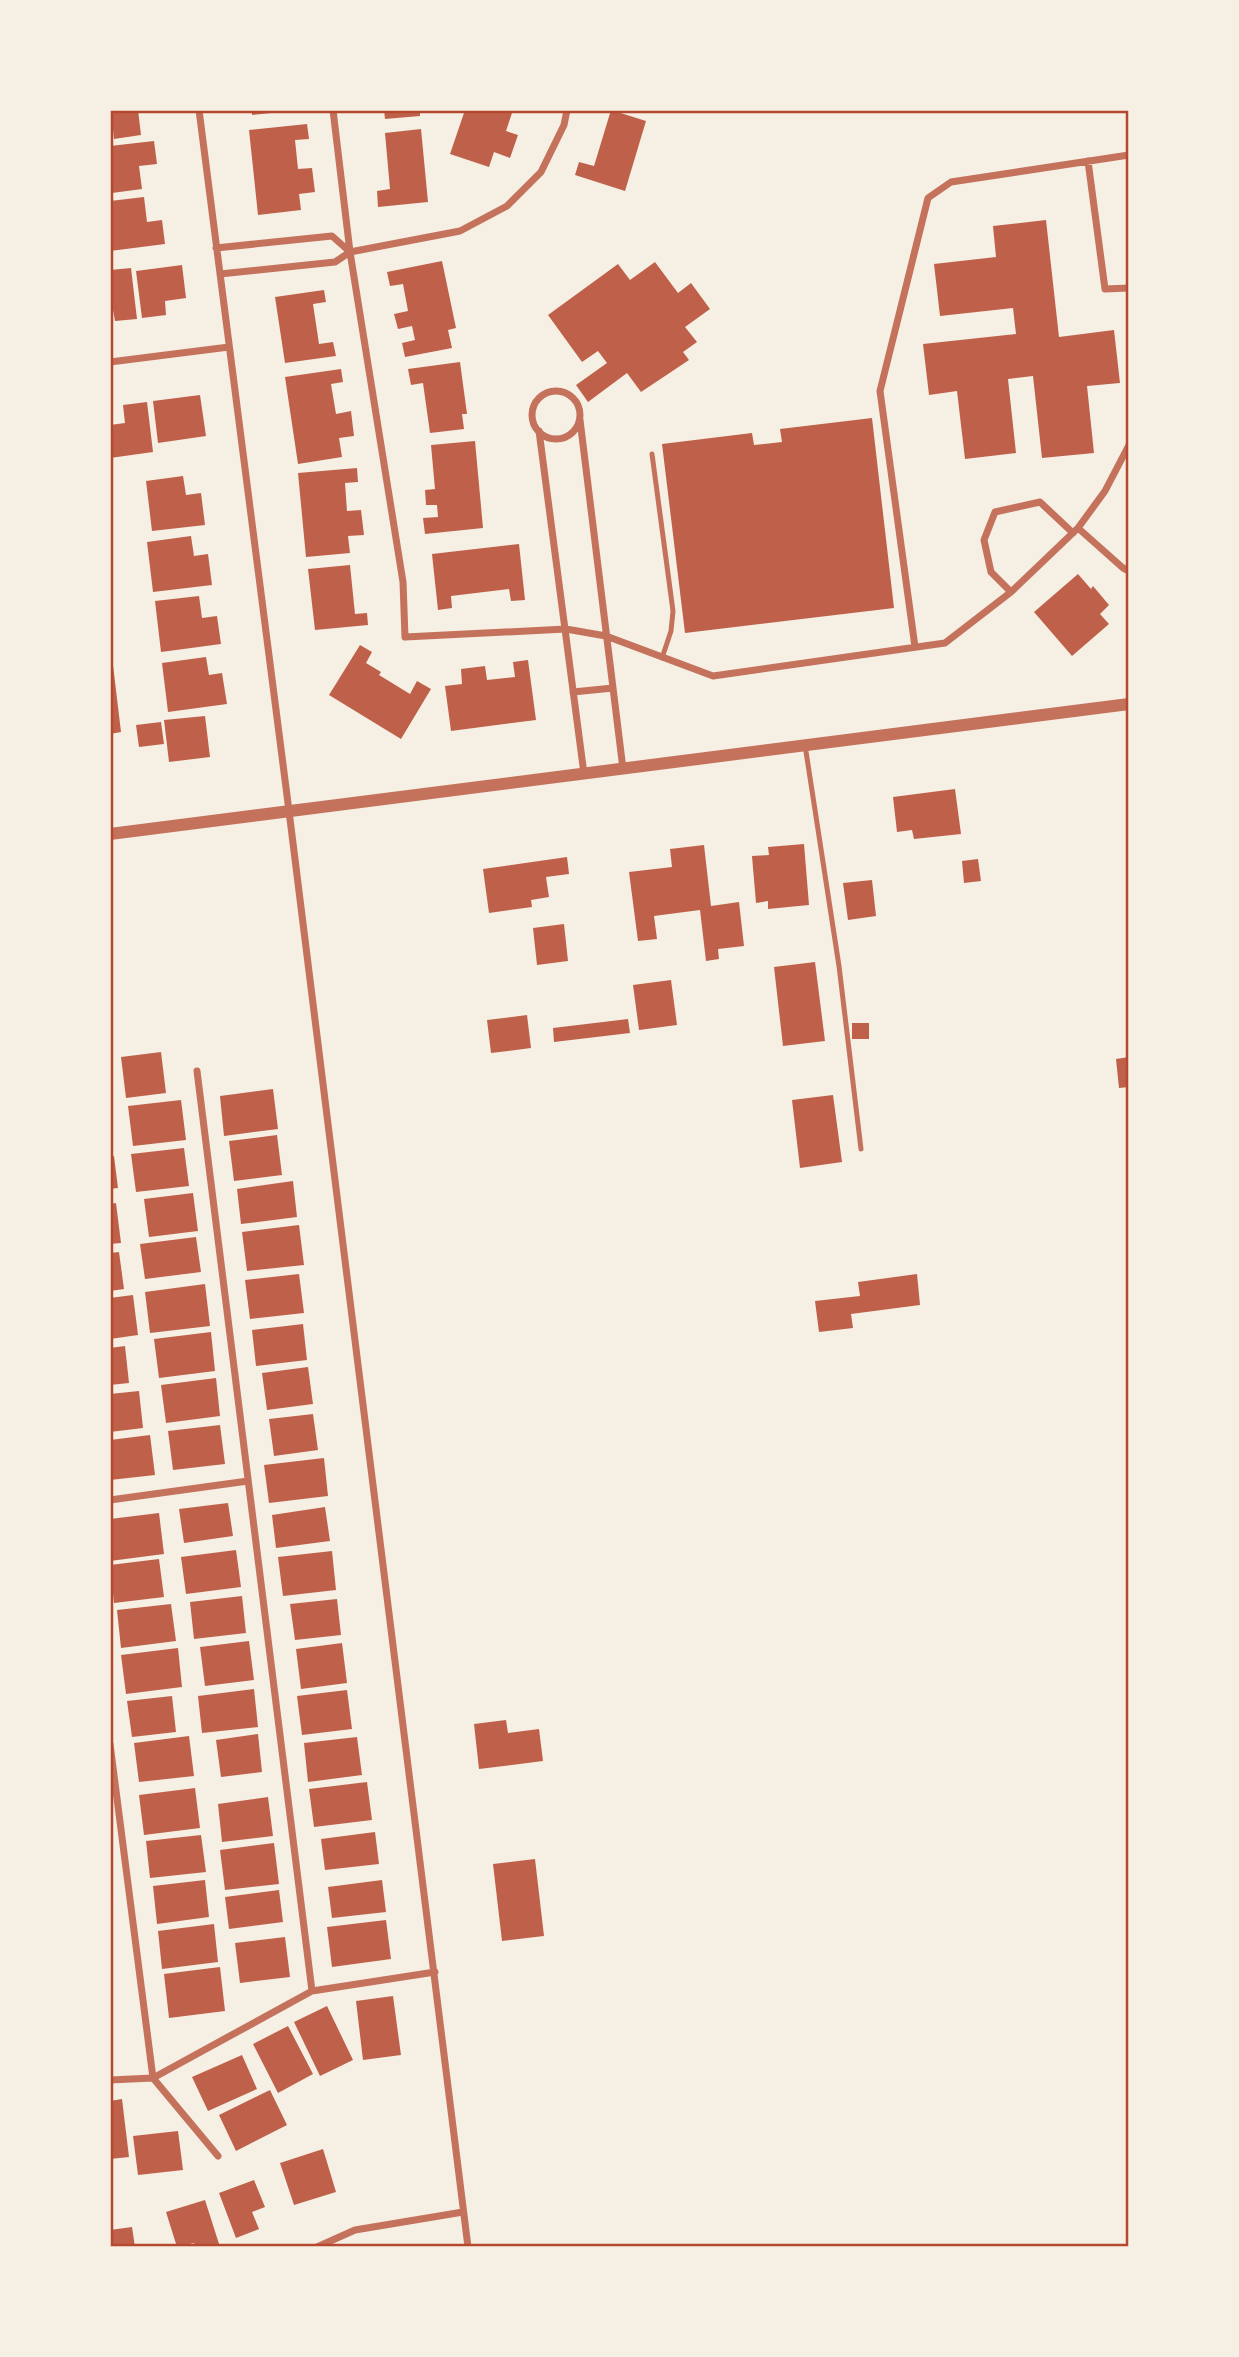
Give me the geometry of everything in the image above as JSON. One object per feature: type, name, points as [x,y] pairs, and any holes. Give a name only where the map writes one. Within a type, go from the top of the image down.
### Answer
[{"type":"street","points":[[199,110],[468,2247]]},
{"type":"street","points":[[333,110],[350,252],[403,582],[405,637],[566,629],[606,636],[713,676],[944,643],[1012,592],[1075,531],[1105,491],[1129,445]]},
{"type":"street","points":[[220,274],[335,262],[350,252],[460,231],[507,206],[541,172],[564,125],[568,110]]},
{"type":"street","points":[[915,648],[880,391],[928,198],[951,182],[1129,155]]},
{"type":"street","points":[[1088,161],[1105,289],[1129,288]]},
{"type":"street","points":[[216,248],[332,236],[350,252]]},
{"type":"street","points":[[110,362],[229,347]]},
{"type":"street","points":[[584,774],[539,431],[535,425],[533,411],[540,398],[554,391],[574,399],[580,412],[623,769]]},
{"type":"street","points":[[539,431],[552,438],[566,437],[580,420]]},
{"type":"street","points":[[1012,592],[991,572],[984,540],[995,512],[1040,502],[1129,570]]},
{"type":"street","points":[[573,692],[613,688]]},
{"type":"street","points":[[110,834],[1129,704]]},
{"type":"street","points":[[197,1071],[312,1991]]},
{"type":"street","points":[[110,1500],[248,1481]]},
{"type":"street","points":[[110,1744],[153,2078],[218,2156]]},
{"type":"street","points":[[110,2080],[153,2078],[312,1991],[435,1972]]},
{"type":"street","points":[[317,2247],[355,2230],[463,2212]]},
{"type":"lane","points":[[652,454],[673,611],[671,631],[662,657]]},
{"type":"lane","points":[[805,746],[839,966],[861,1149]]},
{"type":"building","points":[[111,110],[138,110],[141,135],[114,139]]},
{"type":"building","points":[[252,110],[281,110],[281,112],[252,115]]},
{"type":"building","points":[[384,110],[420,110],[420,116],[385,119]]},
{"type":"building","points":[[465,110],[513,110],[506,131],[518,135],[510,158],[494,152],[489,167],[450,154]]},
{"type":"building","points":[[611,110],[646,121],[625,191],[575,175],[579,162],[594,166]]},
{"type":"building","points":[[307,124],[309,139],[295,140],[298,169],[312,168],[315,192],[299,194],[301,210],[258,215],[249,130]]},
{"type":"building","points":[[421,129],[428,202],[378,207],[377,191],[390,189],[385,133]]},
{"type":"building","points":[[154,141],[157,164],[139,166],[142,189],[112,193],[110,146]]},
{"type":"building","points":[[144,197],[147,222],[162,220],[165,244],[110,251],[110,201]]},
{"type":"building","points":[[1046,220],[1059,337],[1114,330],[1120,383],[1087,386],[1094,453],[1042,458],[1033,376],[1008,379],[1016,453],[965,459],[957,391],[929,395],[923,344],[1016,334],[1013,308],[940,316],[934,264],[996,257],[993,226]]},
{"type":"building","points":[[442,261],[456,328],[448,330],[452,348],[405,357],[402,343],[415,340],[412,326],[398,329],[394,314],[408,311],[403,284],[390,286],[387,272]]},
{"type":"building","points":[[655,262],[678,293],[691,283],[710,309],[685,327],[697,342],[683,352],[689,360],[641,392],[627,373],[588,402],[576,385],[607,363],[598,351],[582,362],[548,315],[618,264],[630,280]]},
{"type":"building","points":[[182,265],[186,298],[165,301],[166,315],[142,318],[136,271]]},
{"type":"building","points":[[131,268],[137,319],[115,321],[112,304],[110,305],[110,270]]},
{"type":"building","points":[[324,290],[326,302],[313,304],[319,344],[333,342],[336,356],[285,363],[275,297]]},
{"type":"building","points":[[460,362],[467,414],[462,414],[464,429],[430,433],[423,383],[411,385],[408,369]]},
{"type":"building","points":[[341,369],[343,382],[331,384],[336,414],[351,411],[354,436],[339,438],[342,457],[298,464],[285,377]]},
{"type":"building","points":[[200,395],[206,436],[158,443],[153,401]]},
{"type":"building","points":[[147,402],[153,452],[110,458],[110,425],[125,423],[123,405]]},
{"type":"building","points":[[872,418],[894,608],[685,633],[662,444],[752,433],[754,445],[782,442],[780,429]]},
{"type":"building","points":[[475,441],[483,528],[425,534],[423,518],[438,517],[437,505],[426,505],[425,490],[435,489],[431,445]]},
{"type":"building","points":[[357,468],[358,482],[345,483],[347,511],[361,510],[364,535],[348,536],[350,553],[306,557],[298,473]]},
{"type":"building","points":[[183,476],[186,495],[201,493],[205,525],[152,531],[146,481]]},
{"type":"building","points":[[191,536],[194,556],[208,554],[212,585],[153,592],[147,542]]},
{"type":"building","points":[[519,544],[525,600],[511,601],[509,589],[451,596],[452,608],[438,610],[432,554]]},
{"type":"building","points":[[350,565],[355,614],[367,613],[368,625],[315,630],[308,569]]},
{"type":"building","points":[[1078,574],[1091,589],[1093,586],[1109,605],[1100,614],[1109,624],[1072,656],[1034,612]]},
{"type":"building","points":[[199,596],[202,618],[217,616],[221,644],[161,652],[155,601]]},
{"type":"building","points":[[360,645],[372,652],[366,663],[381,672],[379,675],[410,694],[417,681],[431,689],[401,739],[329,695]]},
{"type":"building","points":[[206,657],[209,675],[222,673],[227,704],[168,712],[162,663]]},
{"type":"building","points":[[528,660],[536,720],[451,731],[445,686],[462,684],[461,669],[485,666],[487,680],[515,677],[513,662]]},
{"type":"building","points":[[110,665],[113,665],[121,732],[110,734]]},
{"type":"building","points":[[205,716],[210,757],[169,762],[164,720]]},
{"type":"building","points":[[161,722],[164,744],[139,747],[136,725]]},
{"type":"building","points":[[955,789],[961,834],[914,839],[912,830],[897,832],[893,797]]},
{"type":"building","points":[[804,844],[809,905],[768,909],[768,901],[756,903],[752,856],[769,855],[768,847]]},
{"type":"building","points":[[704,845],[711,906],[739,902],[744,946],[718,949],[719,959],[706,961],[700,910],[654,916],[657,939],[638,941],[629,872],[672,867],[670,849]]},
{"type":"building","points":[[567,857],[569,874],[546,877],[549,897],[531,900],[532,907],[489,913],[483,869]]},
{"type":"building","points":[[978,859],[981,881],[964,883],[962,861]]},
{"type":"building","points":[[872,880],[876,916],[848,920],[843,883]]},
{"type":"building","points":[[564,924],[568,961],[537,965],[533,928]]},
{"type":"building","points":[[815,962],[825,1041],[783,1046],[774,967]]},
{"type":"building","points":[[671,980],[677,1025],[639,1030],[633,985]]},
{"type":"building","points":[[527,1015],[531,1048],[491,1053],[487,1020]]},
{"type":"building","points":[[628,1019],[630,1033],[554,1042],[553,1028]]},
{"type":"building","points":[[852,1023],[869,1023],[869,1039],[852,1039]]},
{"type":"building","points":[[161,1052],[166,1093],[126,1098],[121,1057]]},
{"type":"building","points":[[1129,1057],[1129,1087],[1119,1088],[1116,1059]]},
{"type":"building","points":[[273,1089],[278,1129],[224,1136],[220,1096]]},
{"type":"building","points":[[833,1095],[842,1162],[800,1168],[792,1100]]},
{"type":"building","points":[[181,1100],[186,1140],[133,1146],[128,1106]]},
{"type":"building","points":[[277,1135],[282,1175],[234,1181],[229,1141]]},
{"type":"building","points":[[184,1148],[189,1186],[136,1192],[131,1154]]},
{"type":"building","points":[[114,1156],[118,1188],[110,1189],[110,1157]]},
{"type":"building","points":[[293,1181],[297,1217],[241,1224],[237,1189]]},
{"type":"building","points":[[193,1193],[198,1231],[149,1237],[144,1199]]},
{"type":"building","points":[[116,1203],[121,1243],[110,1244],[110,1204]]},
{"type":"building","points":[[299,1225],[304,1265],[247,1271],[242,1232]]},
{"type":"building","points":[[196,1237],[201,1272],[145,1279],[140,1244]]},
{"type":"building","points":[[119,1252],[124,1289],[110,1291],[110,1253]]},
{"type":"building","points":[[299,1274],[304,1313],[250,1319],[245,1280]]},
{"type":"building","points":[[917,1274],[920,1305],[851,1314],[853,1328],[819,1332],[815,1301],[860,1296],[858,1282]]},
{"type":"building","points":[[205,1284],[210,1326],[150,1333],[145,1292]]},
{"type":"building","points":[[133,1295],[138,1335],[110,1339],[110,1298]]},
{"type":"building","points":[[303,1324],[307,1360],[256,1366],[252,1330]]},
{"type":"building","points":[[211,1332],[215,1371],[159,1378],[154,1339]]},
{"type":"building","points":[[125,1346],[129,1383],[110,1385],[110,1348]]},
{"type":"building","points":[[308,1367],[313,1404],[267,1410],[262,1373]]},
{"type":"building","points":[[216,1378],[220,1416],[166,1423],[161,1385]]},
{"type":"building","points":[[139,1391],[143,1428],[110,1432],[110,1394]]},
{"type":"building","points":[[313,1414],[318,1450],[274,1456],[269,1419]]},
{"type":"building","points":[[220,1425],[225,1464],[173,1470],[168,1431]]},
{"type":"building","points":[[150,1435],[155,1475],[110,1480],[110,1440]]},
{"type":"building","points":[[324,1458],[328,1496],[269,1503],[264,1465]]},
{"type":"building","points":[[228,1503],[233,1536],[184,1543],[179,1509]]},
{"type":"building","points":[[325,1507],[330,1541],[276,1548],[272,1515]]},
{"type":"building","points":[[159,1513],[164,1554],[110,1561],[110,1519]]},
{"type":"building","points":[[236,1550],[241,1587],[186,1594],[181,1557]]},
{"type":"building","points":[[332,1551],[336,1590],[283,1596],[278,1557]]},
{"type":"building","points":[[159,1559],[164,1597],[114,1603],[110,1565]]},
{"type":"building","points":[[242,1596],[246,1633],[194,1639],[190,1602]]},
{"type":"building","points":[[337,1599],[341,1635],[295,1640],[290,1604]]},
{"type":"building","points":[[171,1604],[176,1641],[121,1648],[117,1610]]},
{"type":"building","points":[[249,1641],[254,1680],[205,1686],[200,1647]]},
{"type":"building","points":[[342,1643],[347,1683],[301,1689],[296,1649]]},
{"type":"building","points":[[178,1648],[182,1687],[126,1694],[121,1655]]},
{"type":"building","points":[[254,1689],[258,1727],[202,1733],[198,1696]]},
{"type":"building","points":[[347,1690],[352,1729],[302,1735],[297,1696]]},
{"type":"building","points":[[172,1696],[176,1732],[132,1737],[127,1701]]},
{"type":"building","points":[[506,1720],[508,1733],[539,1729],[543,1761],[479,1769],[474,1724]]},
{"type":"building","points":[[258,1734],[262,1772],[221,1777],[216,1740]]},
{"type":"building","points":[[189,1736],[194,1776],[139,1782],[134,1743]]},
{"type":"building","points":[[357,1737],[362,1775],[308,1782],[304,1743]]},
{"type":"building","points":[[367,1782],[372,1820],[314,1827],[309,1789]]},
{"type":"building","points":[[195,1788],[200,1828],[144,1835],[139,1795]]},
{"type":"building","points":[[268,1797],[273,1836],[222,1842],[218,1804]]},
{"type":"building","points":[[375,1832],[379,1864],[325,1870],[321,1839]]},
{"type":"building","points":[[201,1835],[206,1872],[150,1878],[146,1841]]},
{"type":"building","points":[[274,1843],[279,1884],[225,1890],[220,1850]]},
{"type":"building","points":[[535,1859],[544,1936],[502,1941],[493,1864]]},
{"type":"building","points":[[205,1880],[209,1917],[157,1924],[153,1886]]},
{"type":"building","points":[[382,1880],[386,1912],[332,1918],[328,1887]]},
{"type":"building","points":[[279,1890],[283,1922],[229,1929],[225,1897]]},
{"type":"building","points":[[386,1920],[391,1959],[332,1967],[327,1927]]},
{"type":"building","points":[[214,1924],[218,1962],[162,1969],[158,1931]]},
{"type":"building","points":[[285,1937],[290,1977],[240,1983],[235,1943]]},
{"type":"building","points":[[220,1967],[225,2011],[169,2018],[164,1974]]},
{"type":"building","points":[[393,1996],[401,2055],[363,2060],[356,2001]]},
{"type":"building","points":[[327,2006],[353,2060],[320,2076],[294,2022]]},
{"type":"building","points":[[288,2026],[313,2074],[278,2093],[253,2044]]},
{"type":"building","points":[[242,2055],[257,2089],[208,2111],[192,2077]]},
{"type":"building","points":[[270,2090],[287,2125],[236,2151],[219,2115]]},
{"type":"building","points":[[122,2099],[129,2157],[110,2159],[110,2101]]},
{"type":"building","points":[[178,2131],[183,2170],[138,2175],[133,2136]]},
{"type":"building","points":[[323,2149],[336,2192],[294,2205],[280,2163]]},
{"type":"building","points":[[254,2180],[265,2207],[252,2212],[259,2229],[236,2238],[219,2193]]},
{"type":"building","points":[[205,2200],[220,2247],[195,2247],[194,2243],[177,2247],[166,2212]]},
{"type":"building","points":[[132,2227],[135,2247],[110,2247],[110,2230]]}]
